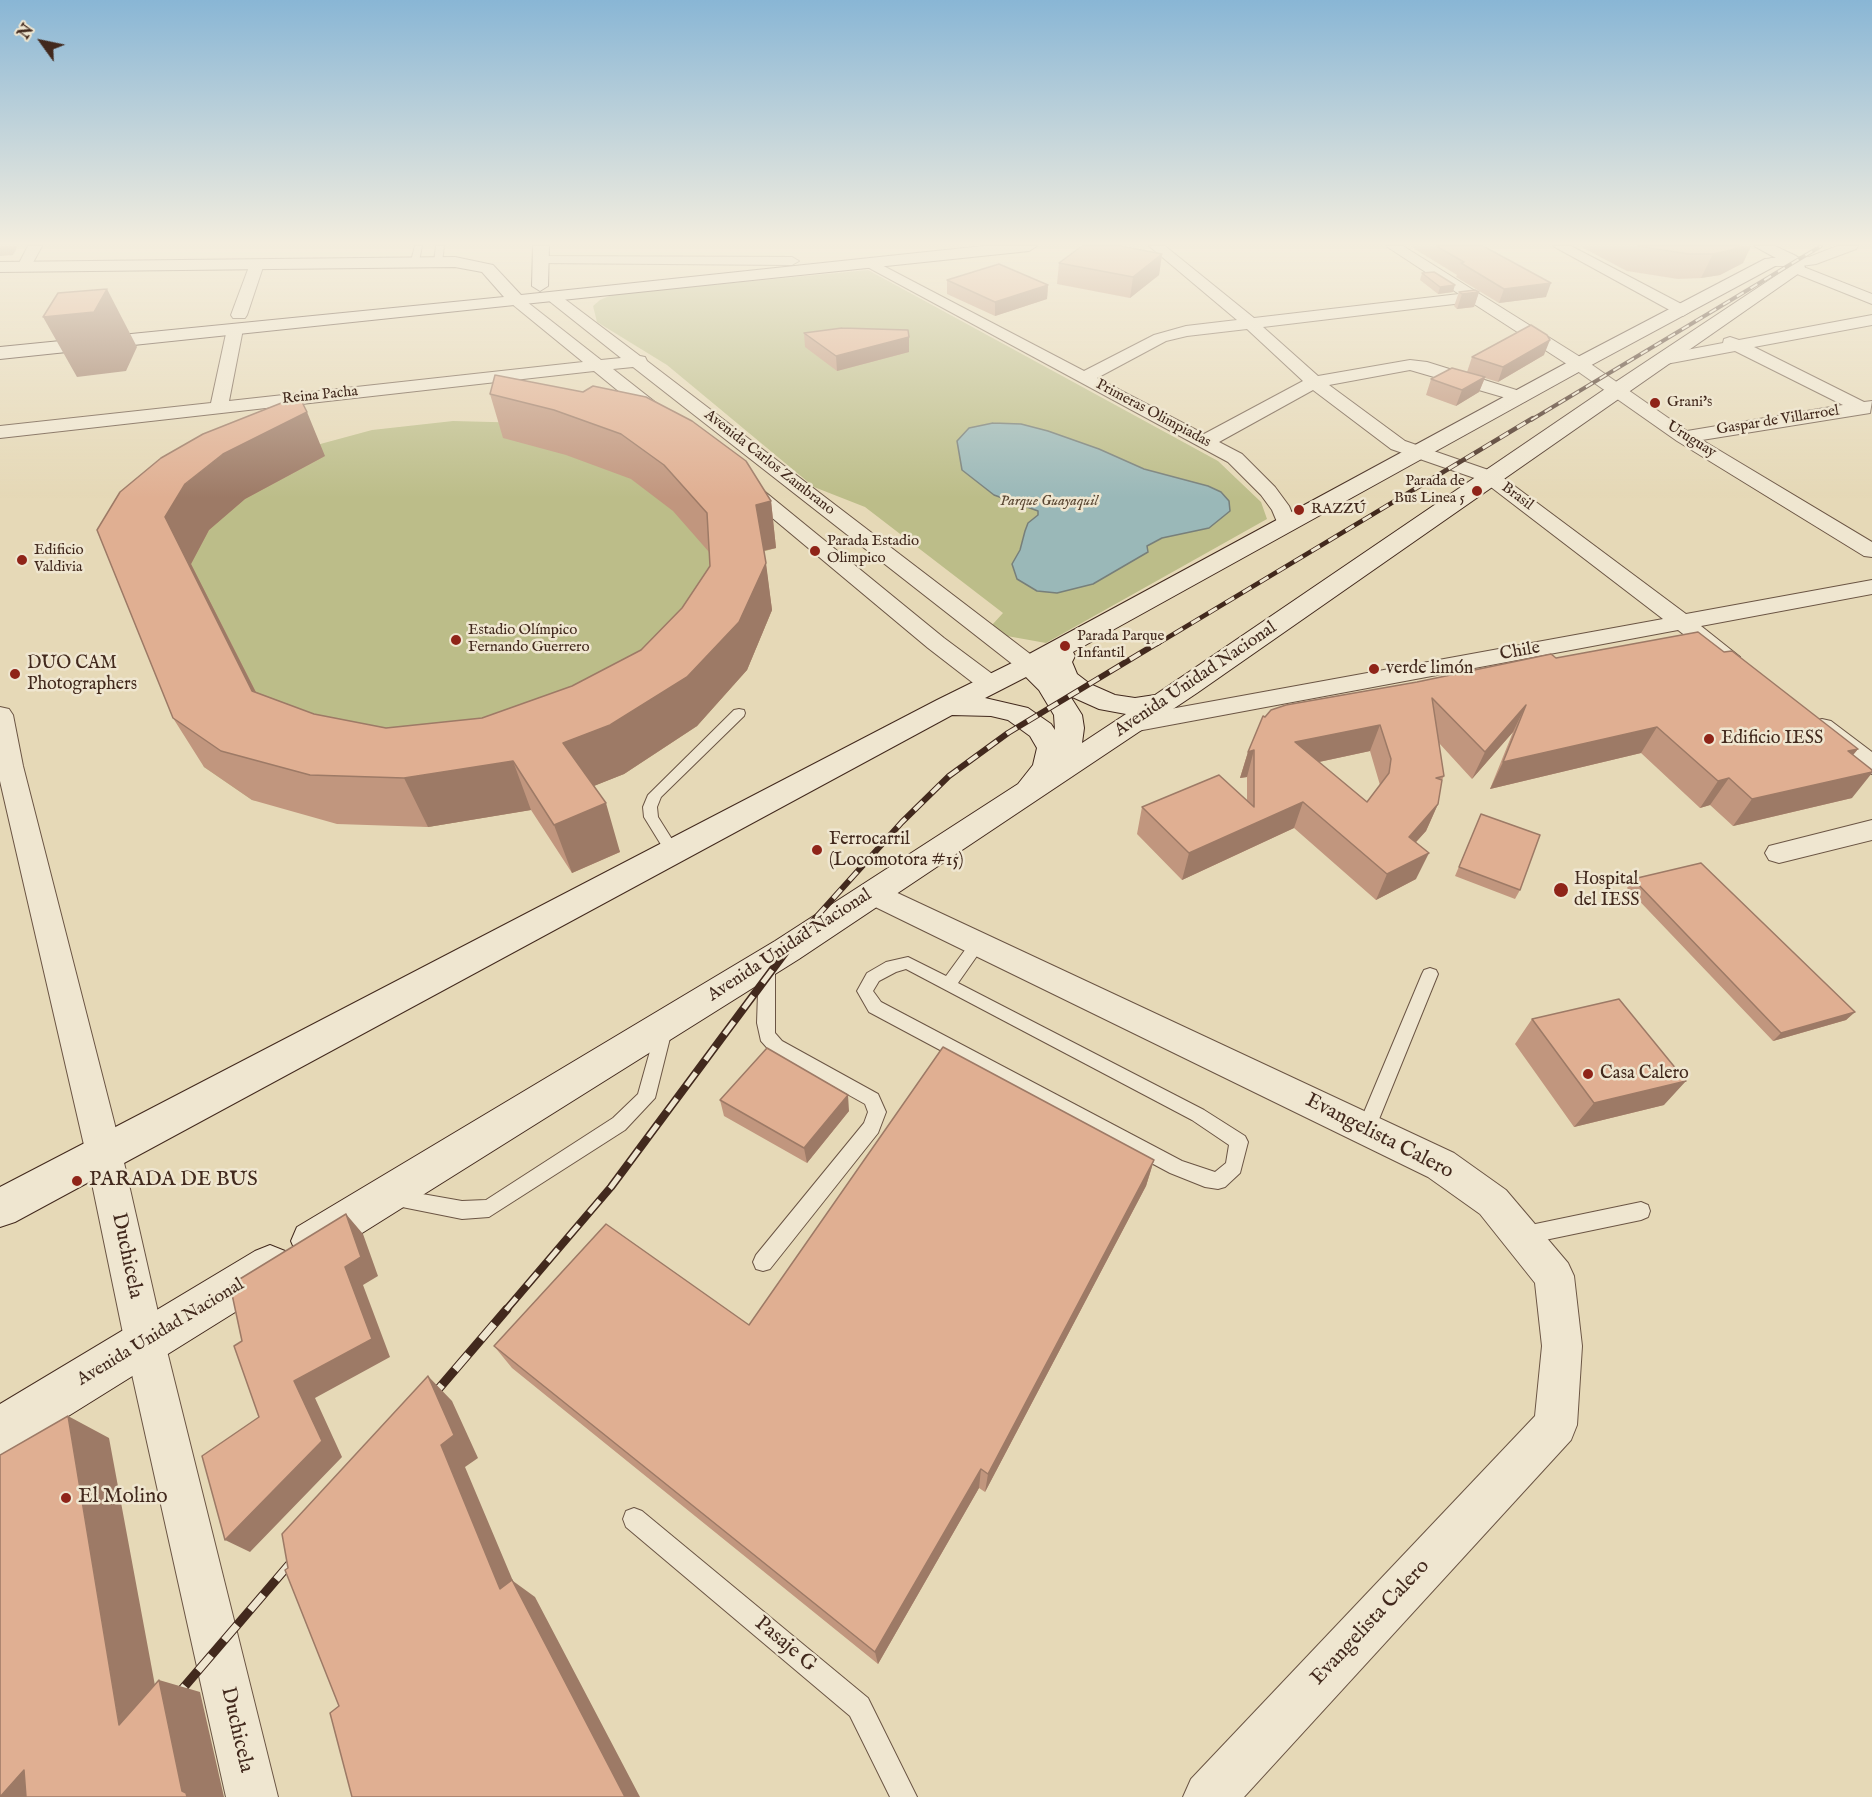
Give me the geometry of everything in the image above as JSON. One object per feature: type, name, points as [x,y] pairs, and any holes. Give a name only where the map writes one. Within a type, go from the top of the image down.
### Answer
[{"type":"street","points":[[0,339],[127,330]]},
{"type":"street","points":[[0,353],[177,330]]},
{"type":"street","points":[[219,408],[235,330]]},
{"type":"street","name":"Avenida Carlos Zambrano","points":[[555,330],[681,432]]},
{"type":"street","name":"Avenida Carlos Zambrano","points":[[597,330],[1029,665]]},
{"type":"street","name":"Primeras Olimpiadas","points":[[993,330],[1235,458],[1268,491],[1282,510],[1287,525]]},
{"type":"street","points":[[1084,378],[1160,338],[1197,330]]},
{"type":"street","name":"Brasil","points":[[1257,330],[1314,382],[1398,445],[1490,477],[1749,672]]},
{"type":"street","name":"Uruguay","points":[[1527,330],[1684,437],[1872,551]]},
{"type":"street","name":"Avenida Unidad Nacional","points":[[0,1208],[947,706],[1065,646],[1579,364],[1667,330]]},
{"type":"street","name":"Avenida Unidad Nacional","points":[[0,1431],[767,963],[1132,724],[1666,358],[1687,330]]},
{"type":"street","points":[[1711,330],[1735,346],[1868,409]]},
{"type":"street","points":[[1666,358],[1820,330]]},
{"type":"street","name":"Reina Pacha","points":[[0,432],[639,362]]},
{"type":"street","points":[[1206,441],[1314,382],[1410,365],[1421,366],[1520,398]]},
{"type":"street","name":"Gaspar de Villarroel","points":[[1684,437],[1868,409]]},
{"type":"street","name":"Avenida Carlos Zambrano","points":[[726,469],[936,643],[990,684]]},
{"type":"street","name":"Chile","points":[[1132,724],[1872,587]]},
{"type":"street","points":[[1065,646],[1059,662],[1065,678],[1080,690],[1109,704],[1135,707],[1162,703]]},
{"type":"street","points":[[1026,793],[1056,765],[1066,749],[1070,728],[1068,715],[1050,685],[1029,665]]},
{"type":"street","points":[[990,684],[1024,702],[1068,715],[1132,724]]},
{"type":"street","points":[[947,706],[991,707],[1018,714],[1041,730],[1051,748],[1047,768],[1026,793]]},
{"type":"street","name":"Duchicela","points":[[0,715],[5,768],[103,1153],[145,1343],[252,1797]]},
{"type":"street","points":[[1806,715],[1872,765]]},
{"type":"street","points":[[1779,853],[1872,830]]},
{"type":"street","name":"Evangelista Calero","points":[[874,892],[1441,1165],[1493,1202],[1554,1276],[1562,1346],[1556,1425],[1209,1797]]},
{"type":"lane","points":[[673,852],[651,818],[650,807],[655,795],[739,713]]},
{"type":"lane","points":[[948,985],[978,943]]},
{"type":"lane","points":[[763,1262],[872,1127],[877,1112],[872,1100],[776,1046],[767,1036],[765,1023],[767,963]]},
{"type":"lane","points":[[908,963],[948,985],[1206,1121],[1239,1142],[1234,1167],[1218,1181],[1205,1179],[1176,1167],[875,1007],[865,992],[873,977],[892,966],[908,963]]},
{"type":"lane","points":[[1366,1129],[1430,974]]},
{"type":"lane","points":[[385,1197],[462,1210],[489,1208],[619,1124],[646,1098],[665,1025]]},
{"type":"lane","points":[[1521,1236],[1641,1211]]},
{"type":"lane","name":"Pasaje G","points":[[634,1519],[859,1707],[904,1797]]},
{"type":"green space","name":"Parque Guayaquil","points":[[610,330],[978,330],[1218,461],[1261,502],[1267,519],[1046,643],[1007,636],[992,625],[1003,613],[865,507],[814,487],[667,365]]},
{"type":"green space","name":"Estadio Olímpico Fernando Guerrero","points":[[453,421],[531,423],[603,429],[654,441],[752,506],[776,548],[762,552],[772,610],[747,670],[697,726],[624,774],[535,809],[428,827],[252,800],[204,767],[126,577],[287,453],[372,430]]},
{"type":"water","points":[[993,423],[1021,424],[1048,431],[1099,449],[1144,469],[1208,486],[1221,492],[1229,501],[1230,511],[1209,528],[1162,538],[1147,546],[1148,552],[1093,584],[1057,593],[1037,591],[1017,579],[1012,564],[1020,550],[1028,523],[1038,515],[1038,511],[994,495],[962,470],[957,441],[969,428]]},
{"type":"building","points":[[828,330],[908,330],[909,337],[836,356],[804,333]]},
{"type":"building","points":[[1522,330],[1539,330],[1550,340],[1503,367],[1472,357]]},
{"type":"building","points":[[1452,368],[1485,377],[1462,390],[1431,379]]},
{"type":"building","points":[[495,375],[583,392],[593,386],[646,397],[692,421],[746,461],[771,501],[756,505],[766,563],[739,622],[687,677],[610,725],[563,743],[606,803],[554,825],[513,761],[404,778],[310,775],[221,751],[173,718],[97,530],[120,492],[161,458],[203,434],[299,396],[307,412],[223,454],[185,484],[165,517],[252,691],[314,714],[386,728],[482,718],[572,686],[641,650],[682,608],[710,566],[707,513],[664,465],[621,434],[554,410],[490,394]]},
{"type":"building","points":[[1698,632],[1724,652],[1732,651],[1858,749],[1848,751],[1872,772],[1752,799],[1729,778],[1718,781],[1657,727],[1503,762],[1526,705],[1485,752],[1432,698],[1444,776],[1436,778],[1442,780],[1438,804],[1409,837],[1429,853],[1387,874],[1303,802],[1189,853],[1142,807],[1219,775],[1254,807],[1254,750],[1248,752],[1263,716],[1265,717],[1271,710],[1286,705],[1417,682],[1551,654],[1556,658]],"holes":[[[1380,725],[1391,759],[1389,773],[1367,802],[1295,742]]]},
{"type":"building","points":[[1481,814],[1540,835],[1520,890],[1459,867]]},
{"type":"building","points":[[1701,863],[1855,1012],[1781,1033],[1633,879]]},
{"type":"building","points":[[1619,999],[1686,1081],[1594,1103],[1532,1019]]},
{"type":"building","points":[[943,1047],[1154,1160],[988,1474],[981,1469],[875,1652],[494,1346],[606,1224],[749,1325]]},
{"type":"building","points":[[767,1048],[848,1095],[804,1148],[720,1100]]},
{"type":"building","points":[[346,1214],[361,1257],[345,1267],[372,1339],[294,1381],[322,1441],[225,1540],[202,1456],[259,1417],[234,1346],[242,1341],[230,1285]]},
{"type":"building","points":[[428,1376],[454,1435],[441,1445],[500,1589],[512,1580],[625,1797],[352,1797],[330,1713],[339,1706],[285,1570],[288,1568],[282,1534]]},
{"type":"building","name":"El Molino","points":[[68,1416],[119,1725],[159,1680],[182,1791],[187,1797],[26,1797],[24,1770],[0,1797],[0,1455]]},
{"type":"railway","points":[[1531,420],[1681,330]]},
{"type":"railway","points":[[1157,644],[1533,418]]},
{"type":"railway","points":[[801,934],[902,822],[949,776],[1008,733],[1159,642]]},
{"type":"railway","points":[[506,1310],[611,1187],[787,950],[803,933]]},
{"type":"railway","points":[[429,1400],[507,1309]]},
{"type":"railway","points":[[172,1701],[299,1553]]},
{"type":"place","name":"Grani's","points":[[1655,403]]},
{"type":"place","name":"Parada de Bus Linea 5","points":[[1477,491]]},
{"type":"place","name":"RAZZÚ","points":[[1299,510]]},
{"type":"place","name":"Parada Estadio Olimpico","points":[[815,551]]},
{"type":"place","name":"Edificio Valdivia","points":[[22,560]]},
{"type":"place","name":"Estadio Olímpico Fernando Guerrero","points":[[456,640]]},
{"type":"place","name":"Parada Parque Infantil","points":[[1065,646]]},
{"type":"place","name":"verde limón","points":[[1374,669]]},
{"type":"place","name":"DUO CAM Photographers","points":[[15,674]]},
{"type":"place","name":"Edificio IESS","points":[[1709,739]]},
{"type":"place","name":"Ferrocarril (Locomotora #15)","points":[[817,850]]},
{"type":"place","name":"Hospital del IESS","points":[[1561,890]]},
{"type":"place","name":"Casa Calero","points":[[1588,1074]]},
{"type":"place","name":"PARADA DE BUS","points":[[77,1181]]},
{"type":"place","name":"El Molino","points":[[66,1498]]}]
